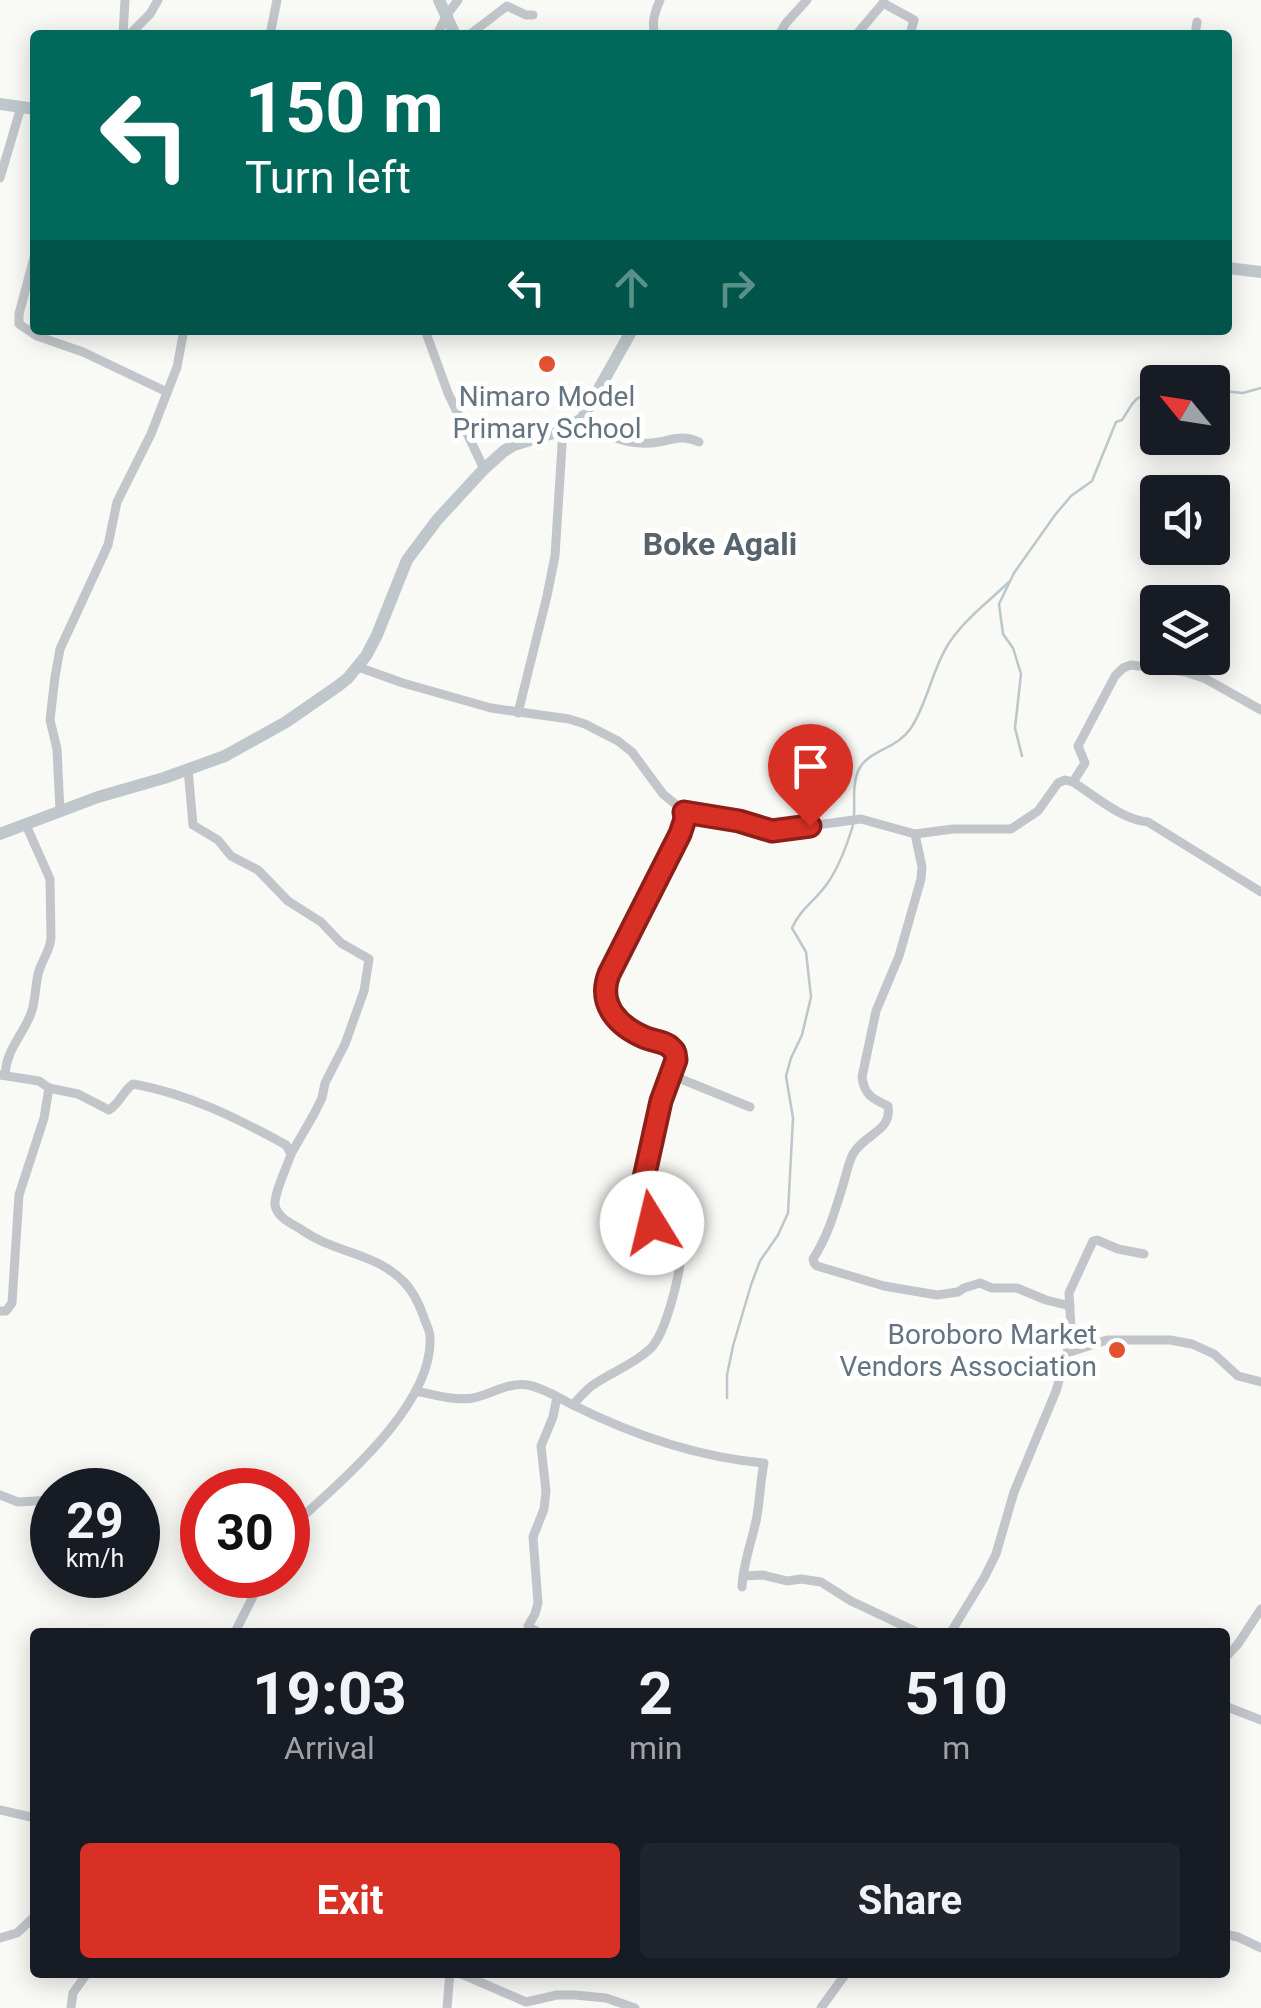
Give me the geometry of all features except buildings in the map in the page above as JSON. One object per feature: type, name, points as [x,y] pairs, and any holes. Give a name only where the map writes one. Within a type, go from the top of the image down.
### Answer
[{"type":"street","points":[[125,0],[126,30]]},
{"type":"street","points":[[132,30],[150,14],[158,0]]},
{"type":"street","points":[[271,30],[277,0]]},
{"type":"street","points":[[439,0],[453,30]]},
{"type":"street","points":[[439,30],[458,0]]},
{"type":"street","points":[[654,30],[660,0]]},
{"type":"street","points":[[782,30],[807,0]]},
{"type":"street","points":[[860,30],[884,2],[914,20],[911,30]]},
{"type":"street","points":[[476,30],[507,6],[532,15]]},
{"type":"street","points":[[1195,30],[1196,22]]},
{"type":"street","points":[[0,104],[28,108],[0,178]]},
{"type":"street","points":[[1232,268],[1261,272]]},
{"type":"street","points":[[30,274],[19,324],[30,331]]},
{"type":"street","points":[[36,335],[83,352],[167,392]]},
{"type":"street","points":[[60,811],[58,749],[50,720],[60,649],[108,546],[118,502],[151,434],[177,367],[183,335]]},
{"type":"street","points":[[427,335],[484,469]]},
{"type":"street","points":[[0,834],[225,756],[286,722],[338,686],[358,667],[377,635],[406,560],[448,508],[484,469],[514,445],[563,430],[582,419],[629,335]]},
{"type":"street","points":[[582,419],[631,443],[686,437],[698,442]]},
{"type":"street","points":[[518,713],[554,556],[563,430]]},
{"type":"street","points":[[1073,782],[1085,762],[1079,752],[1080,738],[1115,676],[1131,664],[1206,679],[1261,710]]},
{"type":"street","points":[[358,667],[518,713],[569,719],[618,741],[640,761],[662,794],[684,812],[772,831],[861,819],[916,834],[1011,829],[1038,811],[1064,780],[1127,816],[1148,822],[1261,892]]},
{"type":"street","points":[[188,769],[193,825],[218,840],[232,856],[258,870],[288,901],[320,922],[341,943],[369,959],[364,991],[346,1044],[314,1114],[290,1154],[275,1207],[280,1216],[314,1239],[374,1260],[404,1282],[418,1303],[430,1335],[426,1370],[392,1426],[310,1509]]},
{"type":"street","points":[[573,1405],[594,1383],[649,1350],[670,1310],[682,1243],[673,1233],[652,1223],[640,1196],[676,1054],[670,1047],[647,1039],[618,1021],[610,1012],[606,982],[680,834],[684,812]]},
{"type":"street","points":[[26,825],[50,880],[51,938],[40,968],[30,1018],[10,1051],[3,1075],[39,1081],[109,1110],[133,1084],[176,1093],[267,1134],[286,1145],[290,1154]]},
{"type":"street","points":[[916,834],[921,880],[876,1011],[862,1077],[868,1096],[888,1106],[889,1116],[881,1130],[870,1135],[854,1152],[814,1264],[884,1286],[928,1294],[947,1295],[980,1283],[992,1288],[1017,1288],[1070,1306]]},
{"type":"street","points":[[671,1074],[750,1107]]},
{"type":"street","points":[[0,1311],[6,1311],[12,1303],[19,1196],[44,1118],[49,1088]]},
{"type":"street","points":[[953,1628],[996,1554],[1014,1492],[1051,1404],[1067,1352],[1070,1287],[1094,1240],[1144,1254]]},
{"type":"street","points":[[1067,1352],[1107,1340],[1170,1340],[1204,1349],[1238,1376],[1261,1382]]},
{"type":"street","points":[[416,1391],[471,1398],[516,1384],[539,1388],[603,1420],[693,1452],[764,1462],[742,1581],[763,1575],[821,1582],[851,1602],[908,1628]]},
{"type":"street","points":[[531,1628],[528,1626],[538,1603],[533,1537],[546,1491],[542,1446],[557,1397]]},
{"type":"street","points":[[0,1495],[18,1502],[30,1501]]},
{"type":"street","points":[[238,1628],[253,1598]]},
{"type":"street","points":[[1230,1653],[1261,1608]]},
{"type":"street","points":[[1230,1708],[1261,1720]]},
{"type":"street","points":[[0,1810],[30,1817]]},
{"type":"street","points":[[0,1938],[17,1933],[30,1921]]},
{"type":"street","points":[[1230,1935],[1261,1948]]},
{"type":"street","points":[[71,2008],[73,1993],[84,1978]]},
{"type":"street","points":[[446,2008],[452,1978]]},
{"type":"street","points":[[468,1978],[526,2002],[576,1995],[606,1998],[634,2008]]},
{"type":"street","points":[[822,2008],[843,1978]]},
{"type":"waterway","points":[[1230,392],[1261,388]]},
{"type":"waterway","points":[[1022,756],[1015,728],[1021,674],[1013,648],[1003,634],[999,604],[1014,573],[1055,515],[1071,496],[1092,481],[1116,422],[1140,397]]},
{"type":"waterway","points":[[854,817],[855,782],[862,764],[905,736],[949,643],[969,618],[1009,582]]},
{"type":"waterway","points":[[727,1398],[733,1346],[751,1285],[788,1213],[793,1118],[786,1076],[811,997],[806,952],[792,928],[831,877],[853,825]]},
{"type":"place","name":"Nimaro Model Primary School","points":[[547,364]]},
{"type":"place","name":"Boroboro Market Vendors Association","points":[[1117,1350]]},
{"type":"district","name":"Boke Agali","points":[[720,544]]},
{"type":"route","points":[[652,1223],[640,1196],[676,1054],[661,1042],[629,1030],[610,1012],[606,982],[609,974],[680,834],[684,812],[772,831],[810,826]]}]
